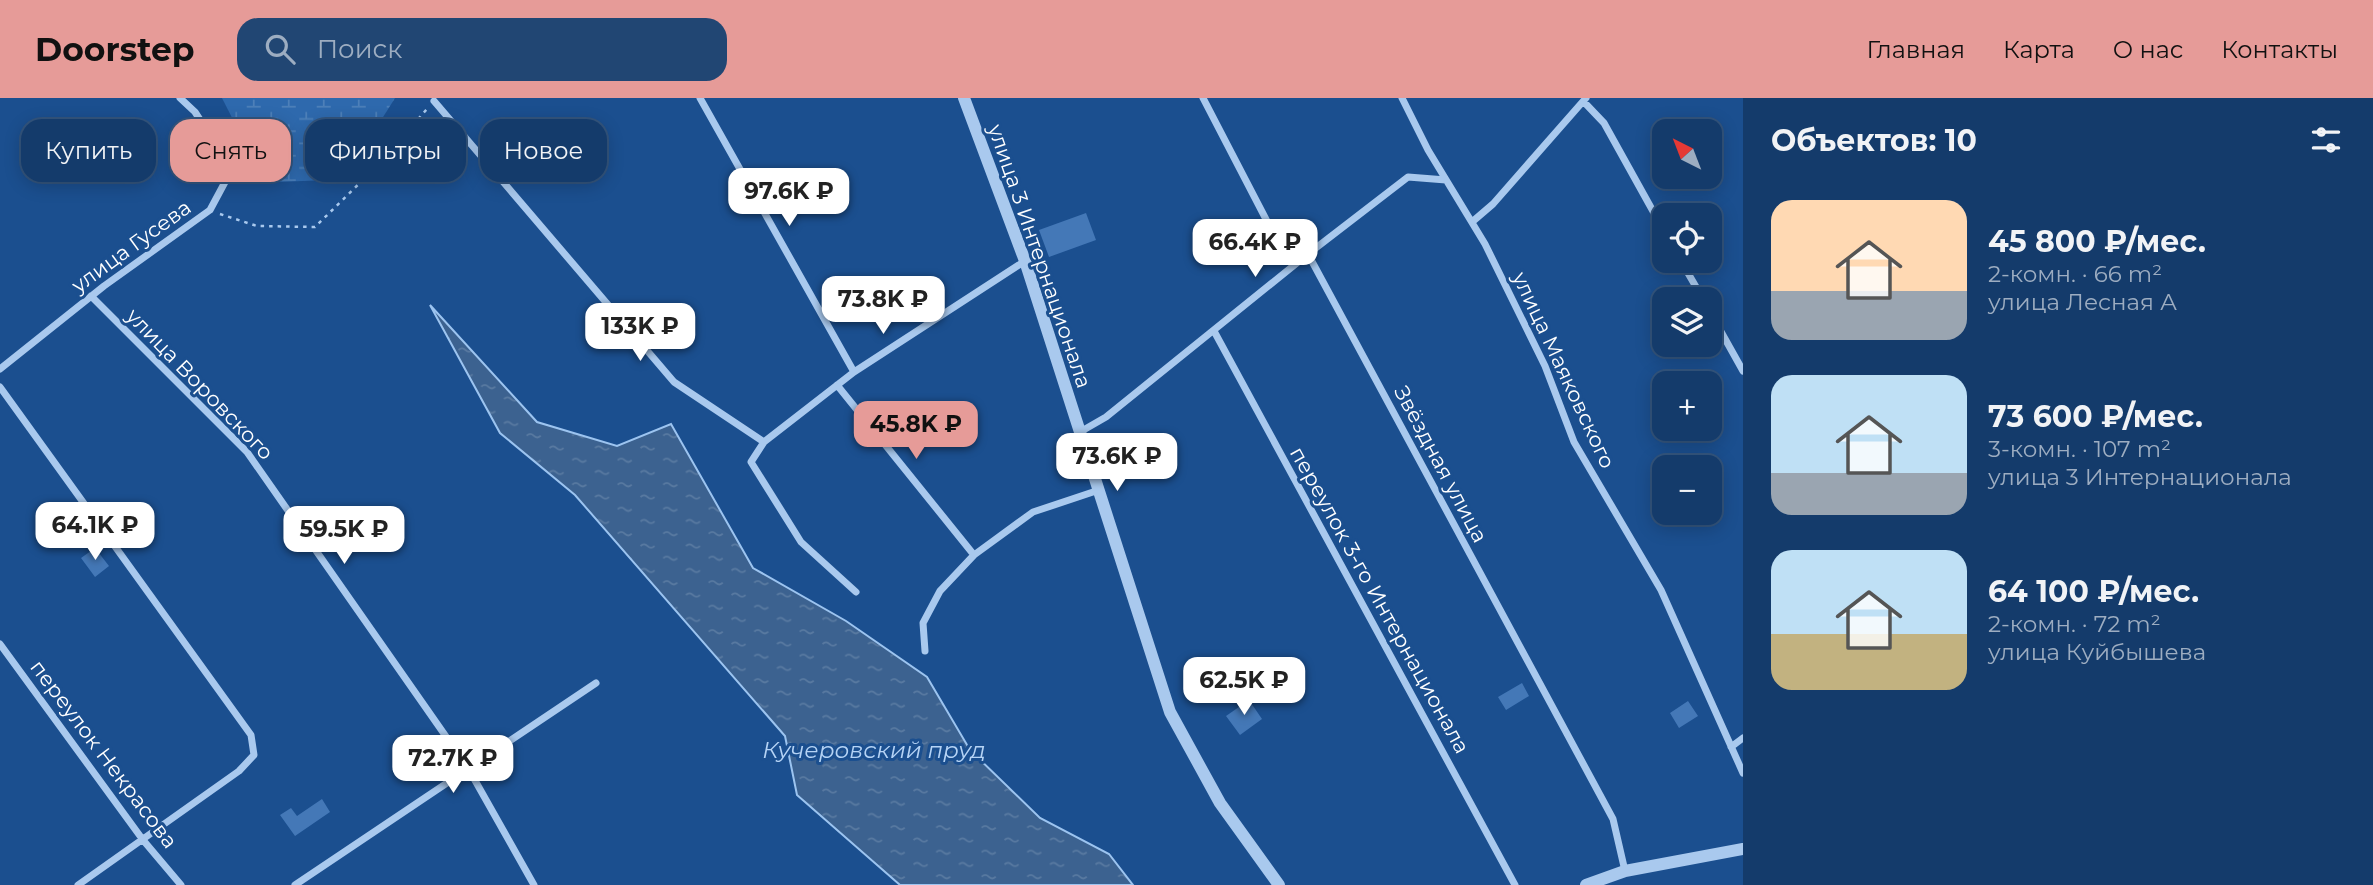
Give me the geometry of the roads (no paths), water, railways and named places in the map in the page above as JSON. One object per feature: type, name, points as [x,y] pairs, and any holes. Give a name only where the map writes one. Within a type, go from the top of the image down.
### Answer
[{"type":"street","name":"улица Гусева","points":[[0,369],[91,296],[210,210],[232,169],[195,112],[180,98]]},
{"type":"street","points":[[700,98],[854,372]]},
{"type":"street","name":"улица 3 Интернационала","points":[[964,98],[1025,261],[1170,712],[1220,803],[1279,885]]},
{"type":"street","points":[[1203,98],[1283,252],[1308,254]]},
{"type":"street","name":"улица Маяковского","points":[[1402,98],[1427,150],[1485,244],[1545,366],[1574,442],[1661,590],[1743,773]]},
{"type":"street","points":[[1472,222],[1493,204],[1585,100],[1604,123],[1652,209]]},
{"type":"street","points":[[434,101],[674,382],[764,442]]},
{"type":"street","points":[[1080,432],[1105,417],[1408,177],[1446,180]]},
{"type":"street","name":"Звёздная улица","points":[[1308,254],[1613,819],[1625,871]]},
{"type":"street","points":[[856,592],[801,542],[751,462],[764,442],[836,385],[1025,261]]},
{"type":"street","name":"улица Воровского","points":[[91,296],[247,452],[468,768],[534,885]]},
{"type":"street","name":"переулок 3-го Интернационала","points":[[1214,331],[1515,885]]},
{"type":"street","points":[[1722,333],[1743,370]]},
{"type":"street","points":[[836,385],[974,555]]},
{"type":"street","points":[[0,387],[251,735],[254,755],[239,771],[78,885]]},
{"type":"street","points":[[925,651],[923,623],[940,591],[974,555],[1033,512],[1099,490]]},
{"type":"street","name":"переулок Некрасова","points":[[0,643],[143,840],[181,885]]},
{"type":"street","points":[[295,885],[596,683]]},
{"type":"street","points":[[1731,747],[1743,738]]},
{"type":"street","points":[[1586,885],[1625,871],[1743,849]]},
{"type":"water","name":"Кучеровский пруд","points":[[430,305],[537,422],[617,446],[671,424],[753,568],[846,621],[927,677],[970,750],[1040,818],[1109,854],[1133,885],[900,885],[797,795],[785,736],[575,495],[500,433]]}]
